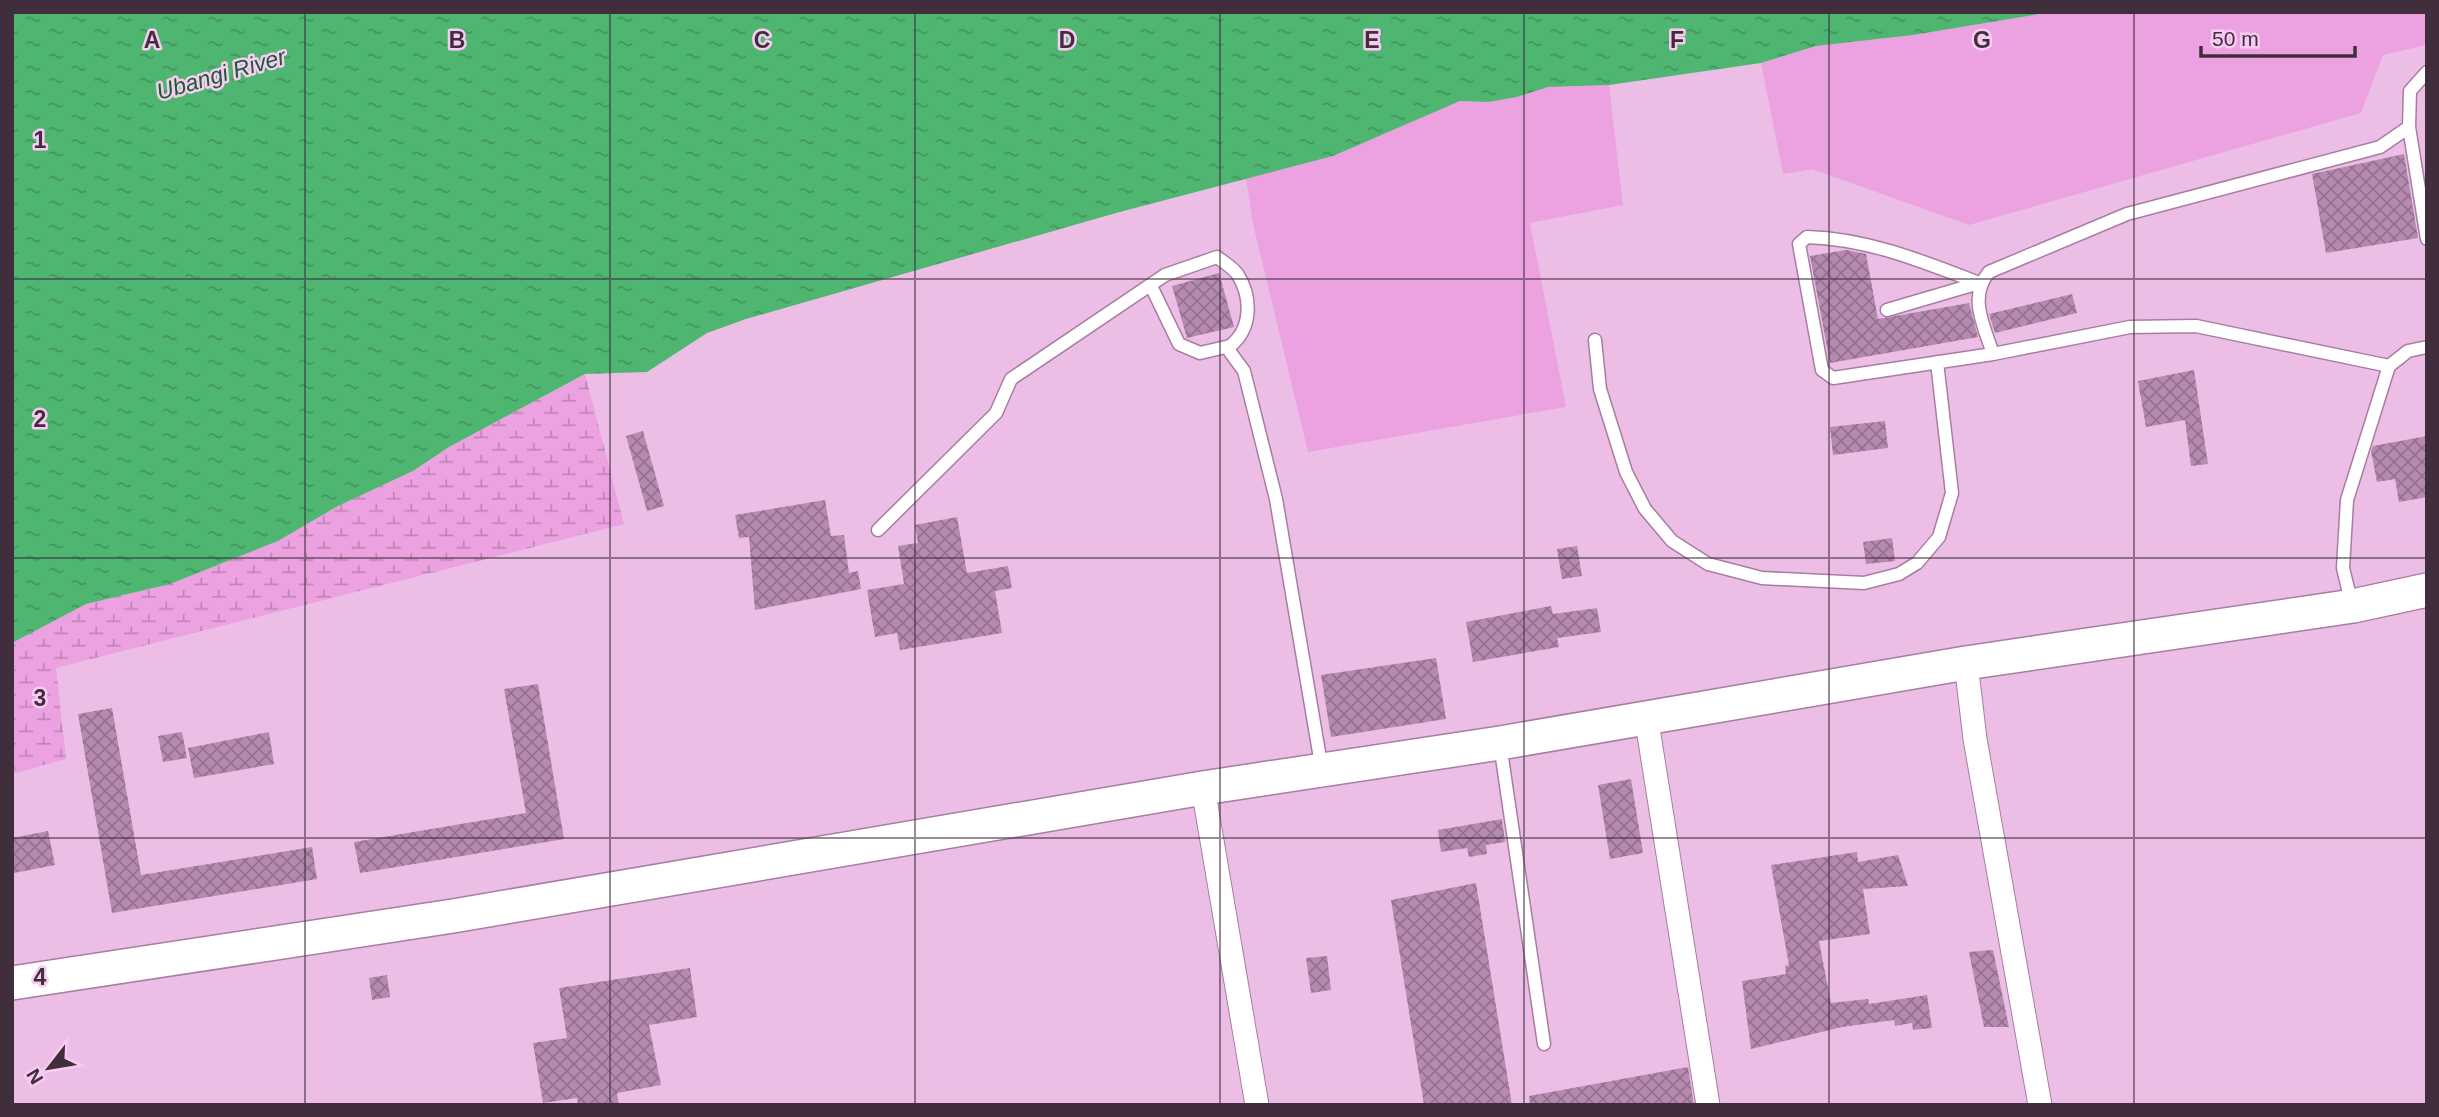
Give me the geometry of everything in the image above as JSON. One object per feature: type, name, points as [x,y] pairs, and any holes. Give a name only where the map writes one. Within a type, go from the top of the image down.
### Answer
[{"type":"street","points":[[12,983],[453,916],[1203,788],[1500,743],[1966,663],[2353,606],[2427,590]]},
{"type":"street","points":[[1966,663],[1975,739],[2040,1105]]},
{"type":"street","points":[[1646,716],[1708,1105]]},
{"type":"street","points":[[1203,788],[1257,1105]]},
{"type":"lane","points":[[2427,72],[2410,91],[2409,127],[2427,239]]},
{"type":"lane","points":[[1887,310],[1979,283],[1989,272],[2127,214],[2380,147],[2409,127]]},
{"type":"lane","points":[[1979,283],[1869,244],[1842,238],[1807,237],[1799,244],[1822,370],[1833,378],[1993,354],[2130,327],[2196,326],[2389,366]]},
{"type":"lane","points":[[878,530],[996,412],[1011,379],[1165,275],[1217,257],[1238,275],[1250,312],[1241,338],[1230,346],[1200,353],[1179,344],[1151,286]]},
{"type":"lane","points":[[1979,283],[1977,299],[1993,354]]},
{"type":"lane","points":[[1595,340],[1600,389],[1626,472],[1645,509],[1672,541],[1708,564],[1762,578],[1864,583],[1899,574],[1917,563],[1939,537],[1952,493],[1937,362]]},
{"type":"lane","points":[[1230,346],[1230,352],[1244,371],[1276,499],[1322,770]]},
{"type":"lane","points":[[2353,606],[2343,568],[2347,500],[2389,366],[2407,351],[2427,347]]},
{"type":"lane","points":[[1500,743],[1544,1044]]},
{"type":"green space","points":[[2052,12],[2427,12],[2427,45],[2383,55],[2361,113],[1969,225],[1812,169],[1783,174],[1761,63],[1816,46],[1913,35]]},
{"type":"green space","points":[[1609,85],[1623,205],[1530,223],[1566,407],[1308,452],[1253,224],[1246,178],[1333,156],[1460,101],[1488,102],[1548,87]]},
{"type":"green space","points":[[585,374],[624,524],[56,668],[66,759],[12,774],[12,643],[86,604],[170,584],[278,541],[338,506],[413,471],[449,447]]},
{"type":"water","name":"Ubangi River","points":[[12,12],[2052,12],[1913,35],[1816,46],[1761,63],[1609,85],[1548,87],[1517,97],[1488,102],[1460,101],[1333,156],[1116,213],[746,319],[707,333],[647,372],[585,374],[449,447],[413,471],[338,506],[278,541],[170,584],[86,604],[12,643]]},
{"type":"building","points":[[2404,154],[2418,238],[2326,253],[2312,174]]},
{"type":"building","points":[[1846,250],[1866,254],[1878,319],[1969,303],[1978,337],[1830,363],[1810,256]]},
{"type":"building","points":[[1219,273],[1234,327],[1187,338],[1172,286]]},
{"type":"building","points":[[2072,294],[2077,313],[1995,333],[1989,314]]},
{"type":"building","points":[[2194,370],[2208,464],[2191,466],[2185,420],[2146,427],[2138,381]]},
{"type":"building","points":[[1885,421],[1888,448],[1833,455],[1830,427]]},
{"type":"building","points":[[643,431],[664,506],[647,511],[626,436]]},
{"type":"building","points":[[2427,436],[2427,497],[2399,502],[2395,479],[2377,482],[2371,451],[2373,446]]},
{"type":"building","points":[[825,500],[831,536],[844,535],[849,573],[858,571],[861,589],[755,610],[749,537],[739,538],[735,515]]},
{"type":"building","points":[[957,517],[967,573],[1008,566],[1012,588],[995,591],[1002,633],[900,650],[897,633],[875,637],[867,590],[904,584],[898,546],[918,543],[915,525]]},
{"type":"building","points":[[1892,538],[1895,561],[1866,564],[1863,542]]},
{"type":"building","points":[[1577,546],[1582,576],[1562,579],[1557,549]]},
{"type":"building","points":[[1551,606],[1553,614],[1597,608],[1601,632],[1557,638],[1559,647],[1473,662],[1466,622]]},
{"type":"building","points":[[1436,658],[1446,719],[1331,737],[1321,675]]},
{"type":"building","points":[[538,684],[564,839],[360,873],[354,842],[526,813],[504,689]]},
{"type":"building","points":[[112,708],[141,875],[312,847],[317,879],[112,913],[78,714]]},
{"type":"building","points":[[182,732],[187,758],[163,762],[158,736]]},
{"type":"building","points":[[269,732],[274,764],[194,778],[188,748]]},
{"type":"building","points":[[1631,779],[1643,853],[1610,859],[1598,785]]},
{"type":"building","points":[[1502,819],[1505,842],[1486,845],[1487,854],[1469,857],[1467,848],[1441,852],[1438,830]]},
{"type":"building","points":[[48,831],[55,865],[14,873],[12,838]]},
{"type":"building","points":[[1857,852],[1858,862],[1898,855],[1908,886],[1863,889],[1870,934],[1819,941],[1831,1003],[1868,999],[1869,1004],[1927,995],[1932,1028],[1913,1030],[1912,1023],[1895,1026],[1894,1020],[1842,1027],[1751,1049],[1742,981],[1786,974],[1785,966],[1789,965],[1771,865]]},
{"type":"building","points":[[1476,883],[1512,1105],[1424,1105],[1391,900]]},
{"type":"building","points":[[1993,950],[2009,1027],[1984,1027],[1969,952]]},
{"type":"building","points":[[1327,956],[1331,990],[1311,993],[1306,958]]},
{"type":"building","points":[[690,968],[697,1017],[649,1025],[661,1085],[617,1093],[619,1105],[578,1105],[577,1098],[543,1103],[533,1043],[567,1038],[559,988]]},
{"type":"building","points":[[387,975],[390,997],[372,1000],[369,978]]},
{"type":"building","points":[[1688,1067],[1694,1105],[1530,1105],[1529,1096]]}]
